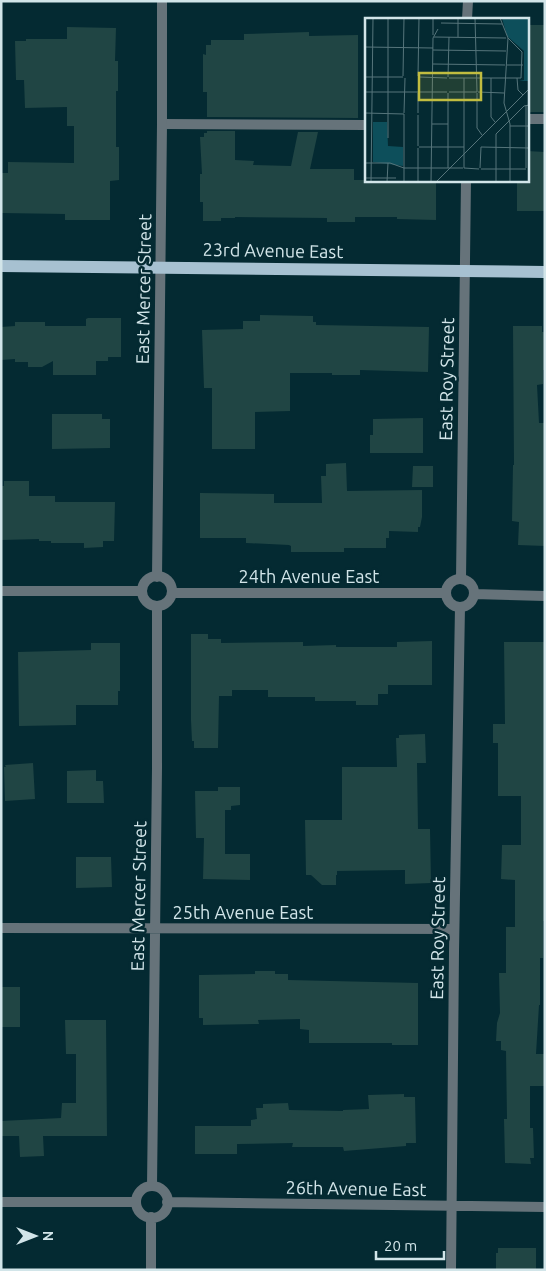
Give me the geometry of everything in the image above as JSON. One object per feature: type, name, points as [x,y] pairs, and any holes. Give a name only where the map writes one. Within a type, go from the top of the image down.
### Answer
[{"type":"main road","name":"23rd Avenue East","points":[[1,266],[545,272]]},
{"type":"street","name":"East Mercer Street","points":[[157,577],[162,1]]},
{"type":"street","points":[[467,18],[468,1]]},
{"type":"street","points":[[528,119],[545,119]]},
{"type":"street","points":[[162,124],[365,125]]},
{"type":"street","name":"East Roy Street","points":[[462,579],[466,181]]},
{"type":"street","points":[[157,577],[168,582],[172,593],[165,604],[157,606],[146,601],[142,591],[147,580],[157,577]]},
{"type":"street","points":[[462,579],[470,584],[474,594],[467,605],[460,606],[449,602],[446,593],[450,582],[462,579]]},
{"type":"street","points":[[1,591],[142,591]]},
{"type":"street","name":"24th Avenue East","points":[[172,593],[446,593]]},
{"type":"street","points":[[474,594],[545,596]]},
{"type":"street","name":"East Mercer Street","points":[[152,1186],[157,606]]},
{"type":"street","name":"East Roy Street","points":[[451,1270],[454,929],[460,606]]},
{"type":"street","name":"25th Avenue East","points":[[1,928],[454,929]]},
{"type":"street","points":[[152,1186],[163,1191],[167,1202],[162,1214],[152,1217],[140,1212],[136,1202],[139,1192],[143,1188],[152,1186]]},
{"type":"street","points":[[1,1202],[136,1202]]},
{"type":"street","name":"26th Avenue East","points":[[167,1202],[545,1207]]},
{"type":"street","points":[[151,1270],[152,1217]]},
{"type":"building","points":[[528,25],[545,25],[545,112],[528,112]]},
{"type":"building","points":[[67,27],[116,28],[115,61],[118,61],[118,91],[116,91],[116,147],[119,147],[119,180],[110,181],[110,220],[65,220],[65,214],[1,213],[1,173],[8,173],[8,162],[74,163],[74,126],[67,126],[67,107],[25,108],[24,80],[16,80],[15,41],[26,41],[26,39],[67,39]]},
{"type":"building","points":[[309,32],[309,36],[358,35],[358,118],[207,117],[207,92],[203,92],[203,54],[206,55],[206,45],[211,45],[211,40],[244,40],[244,34]]},
{"type":"building","points":[[207,131],[235,131],[235,160],[254,161],[253,165],[291,166],[298,132],[318,132],[310,169],[354,169],[354,180],[436,181],[436,220],[397,219],[397,217],[355,217],[355,222],[327,222],[327,218],[235,217],[221,218],[221,221],[203,221],[203,202],[200,202],[200,174],[202,174],[200,137],[204,137],[204,133],[207,133]]},
{"type":"building","points":[[528,151],[545,152],[545,211],[517,211],[517,181],[528,181]]},
{"type":"building","points":[[260,315],[313,316],[313,322],[316,322],[316,325],[429,327],[428,372],[360,370],[360,375],[290,373],[290,411],[255,412],[255,449],[212,449],[212,388],[204,388],[202,330],[243,329],[243,321],[260,321]]},
{"type":"building","points":[[121,318],[121,357],[108,357],[108,361],[96,361],[96,375],[53,375],[53,361],[42,367],[28,367],[28,362],[15,362],[15,359],[1,360],[1,327],[15,326],[15,322],[45,322],[45,326],[86,326],[86,319]]},
{"type":"building","points":[[513,326],[542,326],[542,332],[545,332],[543,384],[537,385],[539,423],[545,423],[545,546],[518,545],[519,522],[512,521],[514,465]]},
{"type":"building","points":[[52,414],[102,414],[102,419],[110,419],[110,448],[52,449]]},
{"type":"building","points":[[423,418],[423,453],[370,453],[370,435],[373,435],[373,419]]},
{"type":"building","points":[[346,463],[347,491],[422,490],[422,517],[418,532],[389,531],[389,538],[386,538],[386,548],[344,548],[344,552],[291,552],[291,546],[289,545],[246,543],[246,538],[200,538],[200,493],[274,494],[274,503],[322,503],[321,476],[326,476],[326,464]]},
{"type":"building","points":[[413,466],[433,466],[433,487],[412,487]]},
{"type":"building","points":[[4,481],[29,481],[29,496],[55,496],[55,502],[115,502],[114,541],[103,541],[103,547],[84,548],[84,543],[51,543],[51,541],[39,541],[39,539],[1,540],[1,486],[4,486]]},
{"type":"building","points":[[191,634],[208,634],[208,639],[221,639],[221,643],[303,642],[303,646],[336,645],[336,647],[397,647],[397,642],[432,641],[432,685],[388,685],[388,694],[378,694],[378,705],[356,705],[356,701],[315,701],[315,697],[268,697],[268,690],[232,690],[232,696],[219,696],[218,748],[194,748],[191,720]]},
{"type":"building","points":[[504,642],[545,642],[545,921],[543,921],[543,958],[540,958],[540,1005],[536,1054],[545,1054],[545,1086],[530,1086],[530,1128],[533,1128],[534,1158],[530,1158],[531,1164],[505,1163],[504,1119],[507,1119],[506,1051],[501,1050],[501,1041],[496,1041],[497,1023],[500,1013],[499,973],[506,973],[506,927],[515,927],[515,880],[501,879],[502,845],[521,845],[521,796],[498,796],[498,743],[493,743],[493,724],[505,724]]},
{"type":"building","points":[[91,643],[120,643],[120,691],[118,691],[118,705],[76,705],[76,725],[19,726],[18,652],[91,650]]},
{"type":"building","points":[[425,734],[426,763],[417,763],[418,829],[430,829],[431,883],[405,884],[405,870],[337,871],[336,885],[322,885],[311,875],[306,875],[305,820],[342,820],[342,767],[397,767],[396,738],[399,738],[399,735]]},
{"type":"building","points":[[33,763],[35,799],[5,801],[5,765]]},
{"type":"building","points":[[96,770],[96,781],[103,781],[104,803],[67,803],[67,771]]},
{"type":"building","points":[[218,787],[240,787],[240,805],[231,806],[231,810],[225,810],[225,854],[250,854],[250,880],[203,879],[204,838],[196,838],[195,791],[218,791]]},
{"type":"building","points":[[76,857],[111,857],[112,887],[76,888]]},
{"type":"building","points":[[255,971],[275,971],[275,974],[288,974],[288,980],[418,983],[418,1045],[392,1045],[392,1043],[309,1043],[309,1030],[300,1029],[300,1019],[258,1020],[259,1024],[203,1025],[203,1018],[199,1018],[199,975],[255,974]]},
{"type":"building","points":[[1,987],[20,987],[20,1027],[1,1027]]},
{"type":"building","points":[[65,1020],[106,1020],[107,1136],[43,1136],[44,1156],[20,1157],[19,1136],[1,1136],[1,1121],[61,1118],[62,1103],[76,1103],[76,1054],[66,1054]]},
{"type":"building","points":[[404,1094],[404,1097],[415,1097],[416,1143],[406,1143],[406,1146],[344,1151],[343,1147],[292,1147],[293,1143],[237,1144],[237,1154],[195,1154],[195,1126],[251,1126],[251,1120],[257,1119],[256,1108],[263,1108],[263,1104],[288,1103],[289,1110],[343,1111],[369,1109],[368,1095]]},
{"type":"building","points":[[498,1248],[536,1248],[536,1270],[496,1270],[496,1253],[498,1253]]}]
